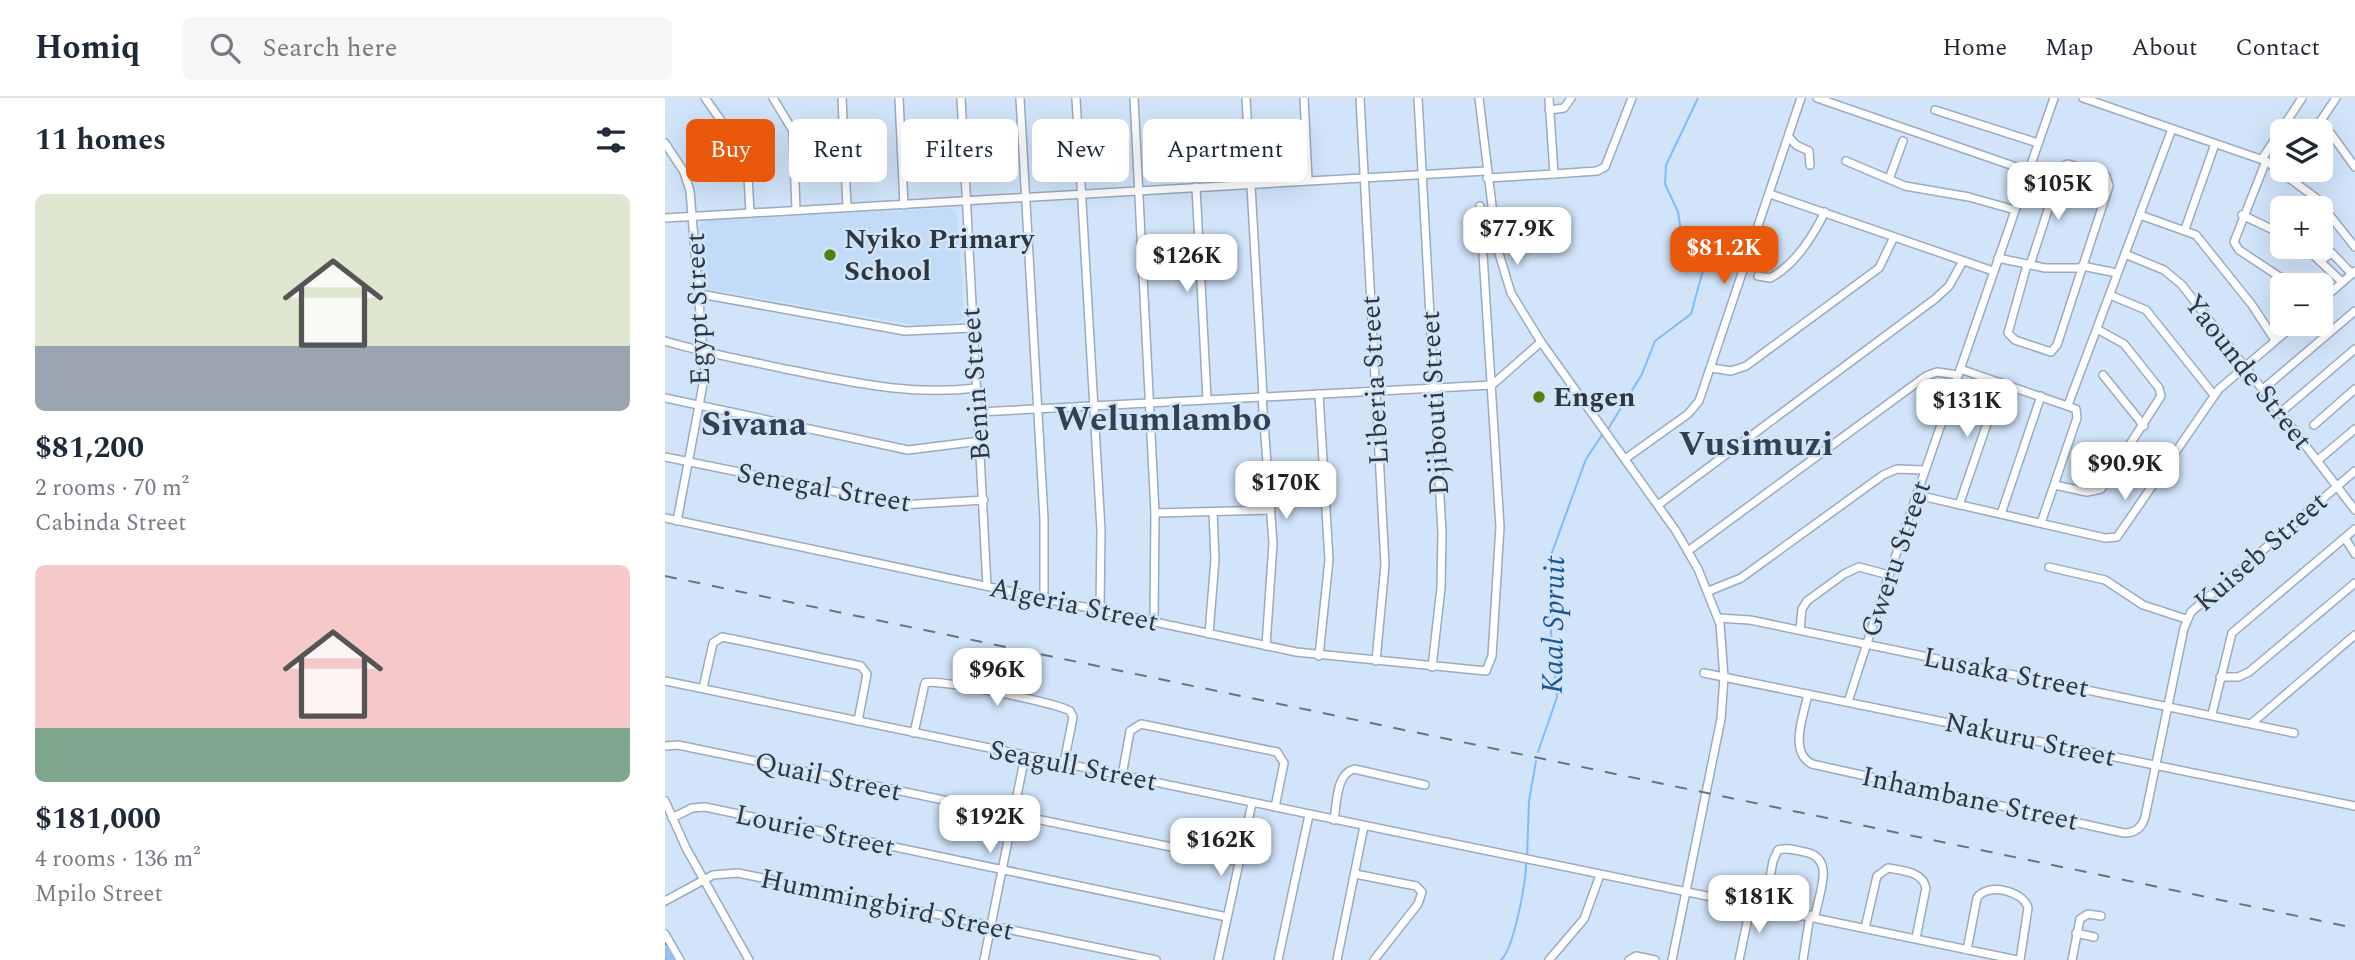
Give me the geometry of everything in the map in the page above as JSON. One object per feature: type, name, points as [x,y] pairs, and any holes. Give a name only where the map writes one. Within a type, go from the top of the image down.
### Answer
[{"type":"main road","points":[[665,949],[671,960]]},
{"type":"street","points":[[705,98],[747,157],[750,213]]},
{"type":"street","points":[[773,98],[793,131],[796,210]]},
{"type":"street","points":[[842,98],[847,207]]},
{"type":"street","points":[[899,98],[904,205]]},
{"type":"street","name":"Benin Street","points":[[961,98],[987,586]]},
{"type":"street","points":[[1020,98],[1044,519],[1044,598]]},
{"type":"street","points":[[1076,98],[1101,530],[1100,610]]},
{"type":"street","points":[[1134,98],[1155,513],[1154,622]]},
{"type":"street","points":[[1247,98],[1273,558],[1266,646]]},
{"type":"street","points":[[1304,98],[1308,180]]},
{"type":"street","name":"Liberia Street","points":[[1360,98],[1385,565],[1376,661]]},
{"type":"street","name":"Djibouti Street","points":[[1418,98],[1442,562],[1432,667]]},
{"type":"street","points":[[1479,98],[1497,247],[1505,275],[1519,307],[1688,551],[1709,592],[1718,618],[1724,677],[1721,719],[1672,960]]},
{"type":"street","points":[[1549,98],[1554,174]]},
{"type":"street","points":[[1549,110],[1564,108],[1571,98]]},
{"type":"street","points":[[665,218],[1422,174],[1554,174],[1597,171],[1605,167],[1632,98]]},
{"type":"street","points":[[1625,459],[1695,408],[1712,368],[1801,98]]},
{"type":"street","points":[[1817,98],[2028,171]]},
{"type":"street","name":"Gweru Street","points":[[1849,702],[1889,575],[2054,98]]},
{"type":"street","points":[[2274,273],[2236,247],[2235,237],[2264,160],[2302,98]]},
{"type":"street","points":[[2322,119],[2336,98]]},
{"type":"street","points":[[2087,99],[2270,163]]},
{"type":"street","points":[[1935,110],[2038,143]]},
{"type":"street","points":[[2068,405],[2172,129]]},
{"type":"street","points":[[1789,137],[1796,145],[1809,151],[1810,165]]},
{"type":"street","points":[[2333,137],[2355,167]]},
{"type":"street","points":[[1889,179],[1903,141]]},
{"type":"street","name":"Egypt Street","points":[[665,143],[684,172],[694,216],[704,353],[701,408],[677,521]]},
{"type":"street","points":[[2185,229],[2215,144]]},
{"type":"street","points":[[1846,161],[1905,186],[1969,197],[2015,210]]},
{"type":"street","points":[[2065,164],[2103,174],[2109,180],[2082,267],[2057,345],[2048,353],[2012,339],[2008,333],[2060,169],[2065,164]]},
{"type":"street","points":[[2298,182],[2316,198],[2355,247]]},
{"type":"street","points":[[1196,187],[1207,399]]},
{"type":"street","points":[[1770,194],[1993,271]]},
{"type":"street","points":[[1480,206],[1492,385]]},
{"type":"street","points":[[1758,276],[1770,278],[1782,271],[1810,237],[1825,212]]},
{"type":"street","points":[[2140,215],[2196,234],[2275,340]]},
{"type":"street","points":[[2242,215],[2270,228]]},
{"type":"street","points":[[1712,368],[1731,371],[1746,366],[1879,268],[1894,237]]},
{"type":"street","points":[[2333,290],[2342,282],[2353,272],[2332,253],[2320,261],[2342,282]]},
{"type":"street","name":"Yaounde Street","points":[[2125,254],[2157,266],[2177,279],[2355,510]]},
{"type":"street","points":[[1998,258],[2029,265],[2082,267],[2117,273]]},
{"type":"street","points":[[1658,505],[1935,299],[1949,286],[1963,261]]},
{"type":"street","points":[[700,294],[913,332],[972,328]]},
{"type":"street","points":[[2110,295],[2146,310],[2214,395]]},
{"type":"street","points":[[2262,390],[2355,311]]},
{"type":"street","points":[[2055,485],[2093,493],[2101,489],[2159,404],[2161,392],[2124,344],[2097,329]]},
{"type":"street","points":[[1917,495],[2105,538],[2117,537],[2214,395],[2280,336]]},
{"type":"street","points":[[665,341],[704,353],[905,392],[934,393],[977,388]]},
{"type":"street","points":[[978,412],[1492,385],[1541,342]]},
{"type":"street","points":[[2280,413],[2355,349]]},
{"type":"street","points":[[1688,551],[1926,376],[1937,372],[1959,372],[2001,383],[2076,410],[2078,415],[2041,523]]},
{"type":"street","points":[[2103,375],[2144,426]]},
{"type":"street","points":[[1959,505],[2001,383]]},
{"type":"street","name":"Algeria Street","points":[[665,518],[1319,656],[1486,671],[1492,656],[1500,543],[1492,385]]},
{"type":"street","points":[[2314,425],[2355,389]]},
{"type":"street","points":[[1319,394],[1329,560],[1319,656]]},
{"type":"street","points":[[2001,514],[2041,396]]},
{"type":"street","points":[[665,398],[701,408],[908,450],[981,441]]},
{"type":"street","points":[[2317,461],[2355,429]]},
{"type":"street","name":"Senegal Street","points":[[665,457],[901,505],[984,500]]},
{"type":"street","points":[[1709,592],[1741,578],[1883,475],[1897,469],[1925,470]]},
{"type":"street","name":"Kuiseb Street","points":[[2155,765],[2186,619],[2201,601],[2355,471]]},
{"type":"street","points":[[1155,513],[1271,510]]},
{"type":"street","points":[[1209,634],[1215,559],[1213,512]]},
{"type":"street","points":[[2212,714],[2232,633],[2355,529]]},
{"type":"street","points":[[2345,538],[2355,554]]},
{"type":"street","points":[[1800,630],[1802,610],[1807,601],[1844,573],[1859,567],[1889,575]]},
{"type":"street","points":[[2049,567],[2105,580],[2143,605],[2186,619]]},
{"type":"street","points":[[2220,677],[2238,677],[2249,672],[2355,583]]},
{"type":"street","name":"Lusaka Street","points":[[1718,618],[1750,620],[2294,733]]},
{"type":"street","points":[[2252,723],[2355,635]]},
{"type":"street","points":[[703,688],[713,643],[722,637],[858,665],[867,674],[858,721]]},
{"type":"street","name":"Nakuru Street","points":[[1704,673],[2355,806]]},
{"type":"street","name":"Seagull Street","points":[[665,681],[2018,960]]},
{"type":"street","points":[[914,733],[921,690],[928,681],[1001,694],[1070,710],[1073,718],[1064,764]]},
{"type":"street","name":"Inhambane Street","points":[[1808,694],[1798,747],[1801,757],[1812,764],[2124,833],[2136,831],[2144,821],[2155,765]]},
{"type":"street","points":[[1122,776],[1130,731],[1137,724],[1206,737],[1280,754],[1284,763],[1275,807]]},
{"type":"street","name":"Quail Street","points":[[665,746],[678,745],[1239,861]]},
{"type":"street","points":[[984,960],[1025,757]]},
{"type":"street","points":[[1334,820],[1342,777],[1348,771],[1354,769],[1425,785]]},
{"type":"street","points":[[665,801],[704,880],[749,960]]},
{"type":"street","points":[[1218,960],[1252,803]]},
{"type":"street","name":"Lourie Street","points":[[672,818],[692,808],[705,807],[1227,918]]},
{"type":"street","points":[[1278,960],[1309,815]]},
{"type":"street","points":[[1337,960],[1364,826]]},
{"type":"street","points":[[1765,906],[1773,861],[1778,850],[1787,848],[1814,853],[1821,858],[1824,867],[1803,960]]},
{"type":"street","points":[[1865,928],[1877,876],[1888,868],[1920,875],[1924,880],[1926,888],[1916,938]]},
{"type":"street","name":"Hummingbird Street","points":[[665,901],[719,873],[738,873],[1156,960]]},
{"type":"street","points":[[1355,874],[1416,886],[1422,892],[1418,904],[1374,960]]},
{"type":"street","points":[[1549,960],[1584,919],[1600,875]]},
{"type":"street","points":[[1968,950],[1977,898],[1990,889],[2021,896],[2026,901],[2028,908],[2018,960]]},
{"type":"street","points":[[1739,960],[1751,904]]},
{"type":"street","points":[[2072,960],[2076,933],[2083,916],[2101,916]]},
{"type":"street","points":[[2076,933],[2094,937]]},
{"type":"street","points":[[665,934],[680,960]]},
{"type":"street","points":[[1629,960],[1636,956],[1655,960]]},
{"type":"shaded area","name":"Nyiko Primary School","points":[[950,208],[957,214],[964,316],[959,322],[921,326],[709,289],[703,282],[698,227],[707,220]]},
{"type":"waterway","name":"Kaal Spruit","points":[[1608,429],[1642,374],[1655,341],[1691,314],[1705,263],[1700,252],[1682,238],[1678,212],[1665,184],[1666,165],[1698,98]]},
{"type":"waterway","name":"Kaal Spruit","points":[[1538,752],[1557,697],[1551,632],[1553,597],[1550,558],[1586,459],[1602,435]]},
{"type":"waterway","name":"Kaal Spruit","points":[[1527,858],[1529,801],[1536,761]]},
{"type":"waterway","name":"Kaal Spruit","points":[[1501,960],[1515,929],[1526,863]]},
{"type":"railway","points":[[665,576],[2355,928]]},
{"type":"place","name":"Nyiko Primary School","points":[[830,255]]},
{"type":"place","name":"Engen","points":[[1539,397]]},
{"type":"district","name":"Welumlambo","points":[[1163,419]]},
{"type":"district","name":"Sivana","points":[[754,424]]},
{"type":"district","name":"Vusimuzi","points":[[1756,444]]}]
